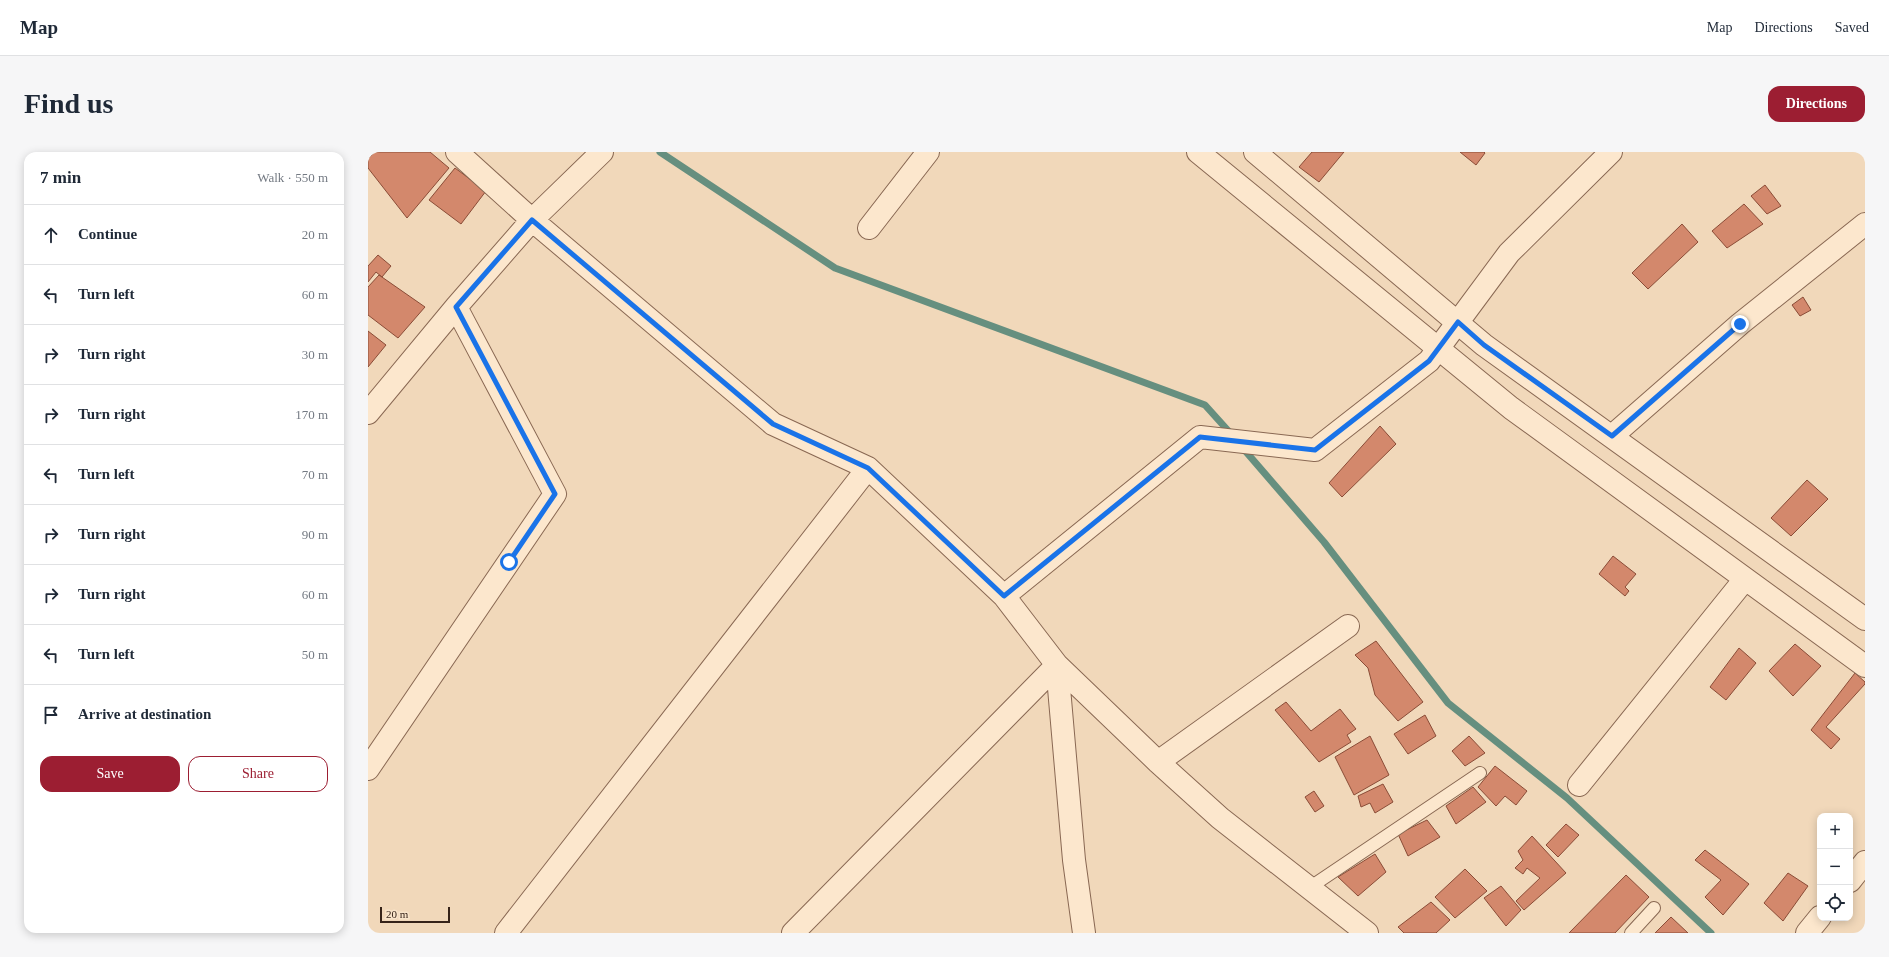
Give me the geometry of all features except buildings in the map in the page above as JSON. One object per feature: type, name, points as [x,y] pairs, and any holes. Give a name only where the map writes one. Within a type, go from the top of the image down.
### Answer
[{"type":"street","points":[[457,152],[532,220],[773,424],[868,468],[1004,596],[1057,665],[1158,762],[1220,818],[1367,933]]},
{"type":"street","points":[[368,414],[456,307],[532,220],[602,152]]},
{"type":"street","points":[[868,228],[928,152]]},
{"type":"street","points":[[1198,152],[1511,408],[1865,666]]},
{"type":"street","points":[[1255,152],[1484,345],[1865,620]]},
{"type":"street","points":[[1004,596],[1200,437],[1315,450],[1429,361],[1509,253],[1611,152]]},
{"type":"street","points":[[1612,436],[1740,324],[1865,224]]},
{"type":"street","points":[[368,769],[555,494],[456,307]]},
{"type":"street","points":[[506,933],[868,468]]},
{"type":"street","points":[[1579,785],[1745,579]]},
{"type":"street","points":[[1158,762],[1348,626]]},
{"type":"street","points":[[793,933],[1057,665]]},
{"type":"street","points":[[1057,665],[1074,860],[1084,933]]},
{"type":"street","points":[[1853,877],[1865,862]]},
{"type":"street","points":[[1807,933],[1817,921]]},
{"type":"lane","points":[[1309,888],[1480,773]]},
{"type":"lane","points":[[1631,933],[1654,908]]},
{"type":"waterway","points":[[660,152],[835,268],[1205,405],[1232,435]]},
{"type":"waterway","points":[[1241,446],[1324,542],[1448,703],[1567,798],[1711,933]]},
{"type":"route","points":[[509,562],[555,494],[456,307],[532,220],[773,424],[868,468],[1004,596],[1200,437],[1315,450],[1429,361],[1458,322],[1484,345],[1612,436],[1740,324]]}]
